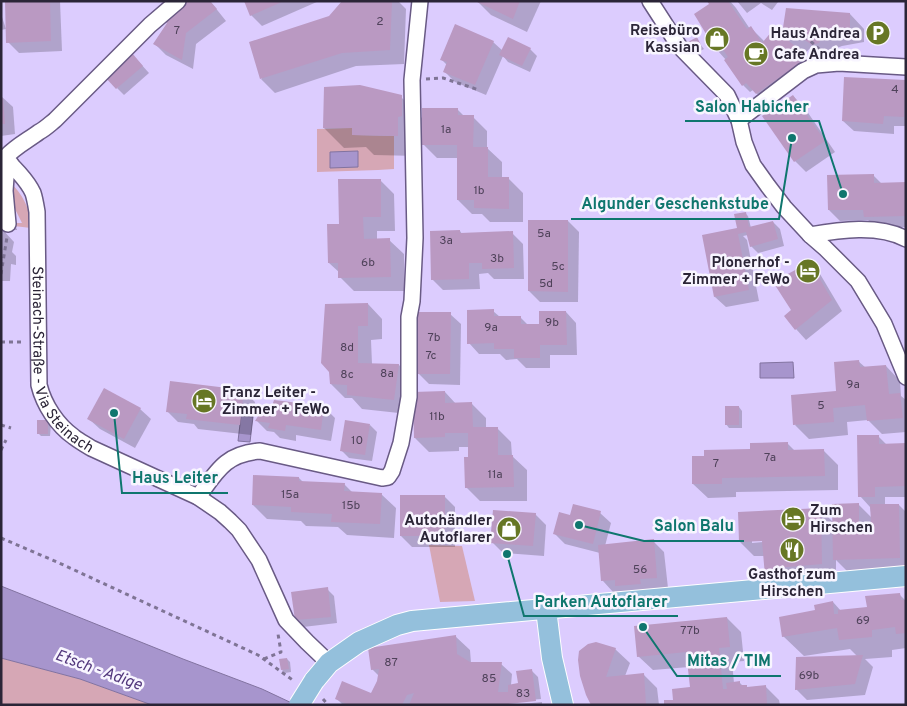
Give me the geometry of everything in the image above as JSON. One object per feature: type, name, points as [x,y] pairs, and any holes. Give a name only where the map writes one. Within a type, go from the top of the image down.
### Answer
[{"type":"main road","points":[[298,705],[305,682],[359,642],[397,625],[546,609],[906,576]]},
{"type":"main road","points":[[546,609],[552,658],[562,705]]},
{"type":"street","points":[[8,230],[5,160],[11,151],[55,120],[150,24],[178,1]]},
{"type":"street","points":[[198,497],[217,470],[246,452],[260,451],[382,478],[388,477],[392,472],[401,443],[408,397],[409,318],[412,301],[415,238],[412,80],[420,1]]},
{"type":"street","points":[[650,1],[679,46],[727,96],[739,120],[744,142],[753,164],[762,179],[784,207],[810,235],[858,280],[884,324],[906,377]]},
{"type":"street","points":[[739,120],[803,72],[816,65],[839,63],[906,66]]},
{"type":"street","name":"Steinach-Straße - Via Steinach","points":[[5,160],[22,176],[33,193],[37,212],[39,385],[41,393],[53,415],[74,438],[91,448],[198,497],[220,512],[239,530],[260,560],[286,620],[329,663]]},
{"type":"street","points":[[810,235],[847,230],[872,230],[898,235],[906,239]]},
{"type":"path","points":[[806,36],[820,51]]},
{"type":"path","points":[[412,80],[443,78],[479,90]]},
{"type":"path","points":[[1,274],[8,230]]},
{"type":"path","points":[[1,342],[38,342]]},
{"type":"path","points":[[1,425],[11,428]]},
{"type":"path","points":[[1,450],[6,440]]},
{"type":"path","points":[[1,538],[191,623],[258,655],[305,682]]},
{"type":"path","points":[[264,659],[281,652],[278,634]]},
{"type":"shaded area","points":[[352,128],[353,135],[394,136],[394,169],[317,172],[317,129]]},
{"type":"shaded area","points":[[9,181],[25,202],[31,228],[14,226],[14,223],[22,223],[11,201]]},
{"type":"shaded area","points":[[429,545],[462,546],[475,601],[440,602]]},
{"type":"shaded area","points":[[1,658],[80,679],[152,705],[1,705]]},
{"type":"water","points":[[358,151],[358,167],[330,168],[330,152]]},
{"type":"water","points":[[793,362],[794,378],[760,378],[760,363]]},
{"type":"water","points":[[241,416],[253,417],[250,442],[238,441]]},
{"type":"water","name":"Etsch - Adige","points":[[1,586],[262,689],[296,705],[152,705],[80,679],[1,658]]},
{"type":"building","points":[[5,1],[50,1],[51,41],[6,43]]},
{"type":"building","points":[[185,1],[210,1],[217,9],[186,33],[182,60],[153,44],[167,23],[163,19]]},
{"type":"building","points":[[244,1],[284,1],[250,16]]},
{"type":"building","points":[[342,1],[392,1],[390,50],[342,53],[260,79],[249,42],[329,16]]},
{"type":"building","points":[[475,1],[520,1],[513,19]]},
{"type":"building","points":[[707,1],[728,1],[747,29],[751,26],[762,43],[773,30],[782,34],[786,8],[850,13],[850,28],[827,32],[823,34],[819,43],[812,45],[796,34],[789,41],[796,47],[791,51],[797,56],[800,63],[756,94],[746,83],[742,86],[724,60],[728,57],[722,48],[717,52],[694,14],[709,4]]},
{"type":"building","points":[[455,24],[494,41],[475,85],[443,72],[447,62],[440,60]]},
{"type":"building","points":[[508,37],[531,48],[522,66],[499,55]]},
{"type":"building","points":[[697,37],[701,45],[694,50],[688,42]]},
{"type":"building","points":[[132,53],[143,66],[116,89],[105,77]]},
{"type":"building","points":[[844,77],[906,80],[904,117],[884,116],[883,124],[842,121]]},
{"type":"building","points":[[360,85],[402,95],[402,116],[398,117],[398,136],[352,135],[352,128],[323,128],[324,87]]},
{"type":"building","points":[[793,95],[825,141],[794,162],[762,116]]},
{"type":"building","points":[[1,98],[3,98],[5,124],[1,124]]},
{"type":"building","points":[[422,108],[458,108],[458,115],[474,115],[473,147],[488,147],[488,177],[509,177],[509,209],[474,208],[474,200],[457,200],[457,145],[422,145]]},
{"type":"building","points":[[874,174],[874,183],[906,182],[906,216],[864,217],[863,210],[828,210],[827,175]]},
{"type":"building","points":[[338,179],[381,179],[381,217],[363,217],[364,239],[390,238],[391,277],[338,278],[338,263],[328,263],[327,224],[339,224]]},
{"type":"building","points":[[746,212],[749,227],[773,221],[778,239],[750,247],[746,232],[738,234],[749,290],[714,297],[702,235],[737,228],[734,214]]},
{"type":"building","points":[[528,220],[568,220],[568,292],[528,291]]},
{"type":"building","points":[[460,230],[460,233],[513,231],[514,268],[482,269],[482,263],[469,263],[469,279],[431,280],[430,231]]},
{"type":"building","points":[[810,262],[832,300],[795,330],[784,316],[791,310],[773,282]]},
{"type":"building","points":[[368,303],[368,326],[358,326],[358,363],[399,364],[394,400],[347,395],[347,385],[330,384],[329,372],[321,363],[325,304]]},
{"type":"building","points":[[494,309],[494,316],[521,316],[521,324],[539,324],[539,311],[566,311],[567,345],[540,345],[540,358],[514,358],[514,349],[494,349],[494,343],[467,344],[467,310]]},
{"type":"building","points":[[418,312],[451,312],[450,374],[417,374]]},
{"type":"building","points":[[859,360],[860,367],[886,365],[889,394],[900,393],[903,418],[867,421],[865,405],[833,408],[834,422],[793,425],[791,395],[836,391],[834,362]]},
{"type":"building","points":[[170,381],[244,390],[240,425],[186,419],[187,414],[166,412]]},
{"type":"building","points":[[104,388],[141,408],[124,439],[87,419]]},
{"type":"building","points":[[445,391],[445,403],[472,402],[473,427],[498,427],[498,455],[513,455],[514,487],[465,488],[464,457],[468,457],[468,433],[445,433],[445,437],[414,438],[413,392]]},
{"type":"building","points":[[274,400],[324,406],[321,430],[286,425],[285,431],[268,428],[270,423],[255,421],[265,405],[272,406]]},
{"type":"building","points":[[725,406],[739,406],[739,425],[725,425]]},
{"type":"building","points":[[37,420],[48,420],[48,434],[37,434]]},
{"type":"building","points":[[345,420],[370,424],[365,455],[340,451]]},
{"type":"building","points":[[857,435],[879,435],[879,444],[906,443],[906,486],[875,487],[875,497],[858,497]]},
{"type":"building","points":[[788,442],[788,450],[824,449],[825,476],[722,478],[722,484],[692,484],[692,456],[704,456],[704,450],[750,449],[750,443]]},
{"type":"building","points":[[253,475],[299,477],[299,481],[345,483],[344,491],[382,493],[380,524],[331,522],[332,514],[291,512],[291,507],[252,505]]},
{"type":"building","points":[[400,495],[445,495],[445,536],[400,536]]},
{"type":"building","points":[[859,503],[859,522],[871,522],[870,504],[899,504],[900,558],[833,560],[832,504]]},
{"type":"building","points":[[573,504],[601,511],[593,544],[553,534],[559,512],[570,515]]},
{"type":"building","points":[[821,508],[822,564],[776,568],[779,575],[765,576],[762,541],[739,542],[738,512]]},
{"type":"building","points":[[493,510],[536,513],[533,546],[490,543]]},
{"type":"building","points":[[654,539],[657,578],[640,579],[641,584],[615,586],[615,580],[601,581],[598,545]]},
{"type":"building","points":[[328,587],[331,617],[295,620],[291,592]]},
{"type":"building","points":[[900,593],[901,600],[906,600],[906,633],[896,634],[895,627],[872,630],[872,637],[839,640],[837,628],[782,637],[779,617],[815,610],[814,605],[833,601],[834,614],[838,614],[838,610],[867,607],[865,596]]},
{"type":"building","points":[[727,617],[730,647],[719,648],[723,689],[727,689],[726,683],[740,681],[740,685],[747,685],[747,687],[766,685],[767,705],[664,705],[664,700],[673,700],[672,689],[690,687],[686,652],[637,657],[634,626]]},
{"type":"building","points":[[456,635],[457,654],[470,662],[502,662],[498,692],[508,692],[508,685],[518,683],[516,671],[532,669],[536,701],[498,705],[409,705],[414,693],[407,695],[402,705],[349,705],[335,699],[342,681],[371,693],[377,681],[379,669],[371,670],[368,648]]},
{"type":"building","points":[[596,642],[616,648],[606,677],[644,673],[646,705],[591,705],[580,676],[578,660],[579,651],[588,644]]},
{"type":"building","points":[[863,655],[855,684],[795,690],[796,657]]},
{"type":"building","points":[[287,658],[289,669],[281,670],[279,659]]},
{"type":"place","name":"Haus Andrea","points":[[878,33]]},
{"type":"place","name":"Reisebüro Kassian","points":[[717,39]]},
{"type":"place","name":"Cafe Andrea","points":[[756,54]]},
{"type":"place","name":"Algunder Geschenkstube","points":[[792,138]]},
{"type":"place","name":"Salon Habicher","points":[[843,194]]},
{"type":"place","name":"Plonerhof - Zimmer + FeWo","points":[[808,271]]},
{"type":"place","name":"Franz Leiter - Zimmer + FeWo","points":[[204,401]]},
{"type":"place","name":"Haus Leiter","points":[[114,413]]},
{"type":"place","name":"Zum Hirschen","points":[[793,519]]},
{"type":"place","name":"Salon Balu","points":[[579,525]]},
{"type":"place","name":"Autohändler Autoflarer","points":[[509,529]]},
{"type":"place","name":"Gasthof zum Hirschen","points":[[792,550]]},
{"type":"place","name":"Parken Autoflarer","points":[[507,554]]},
{"type":"place","name":"Mitas / TIM","points":[[643,627]]}]
